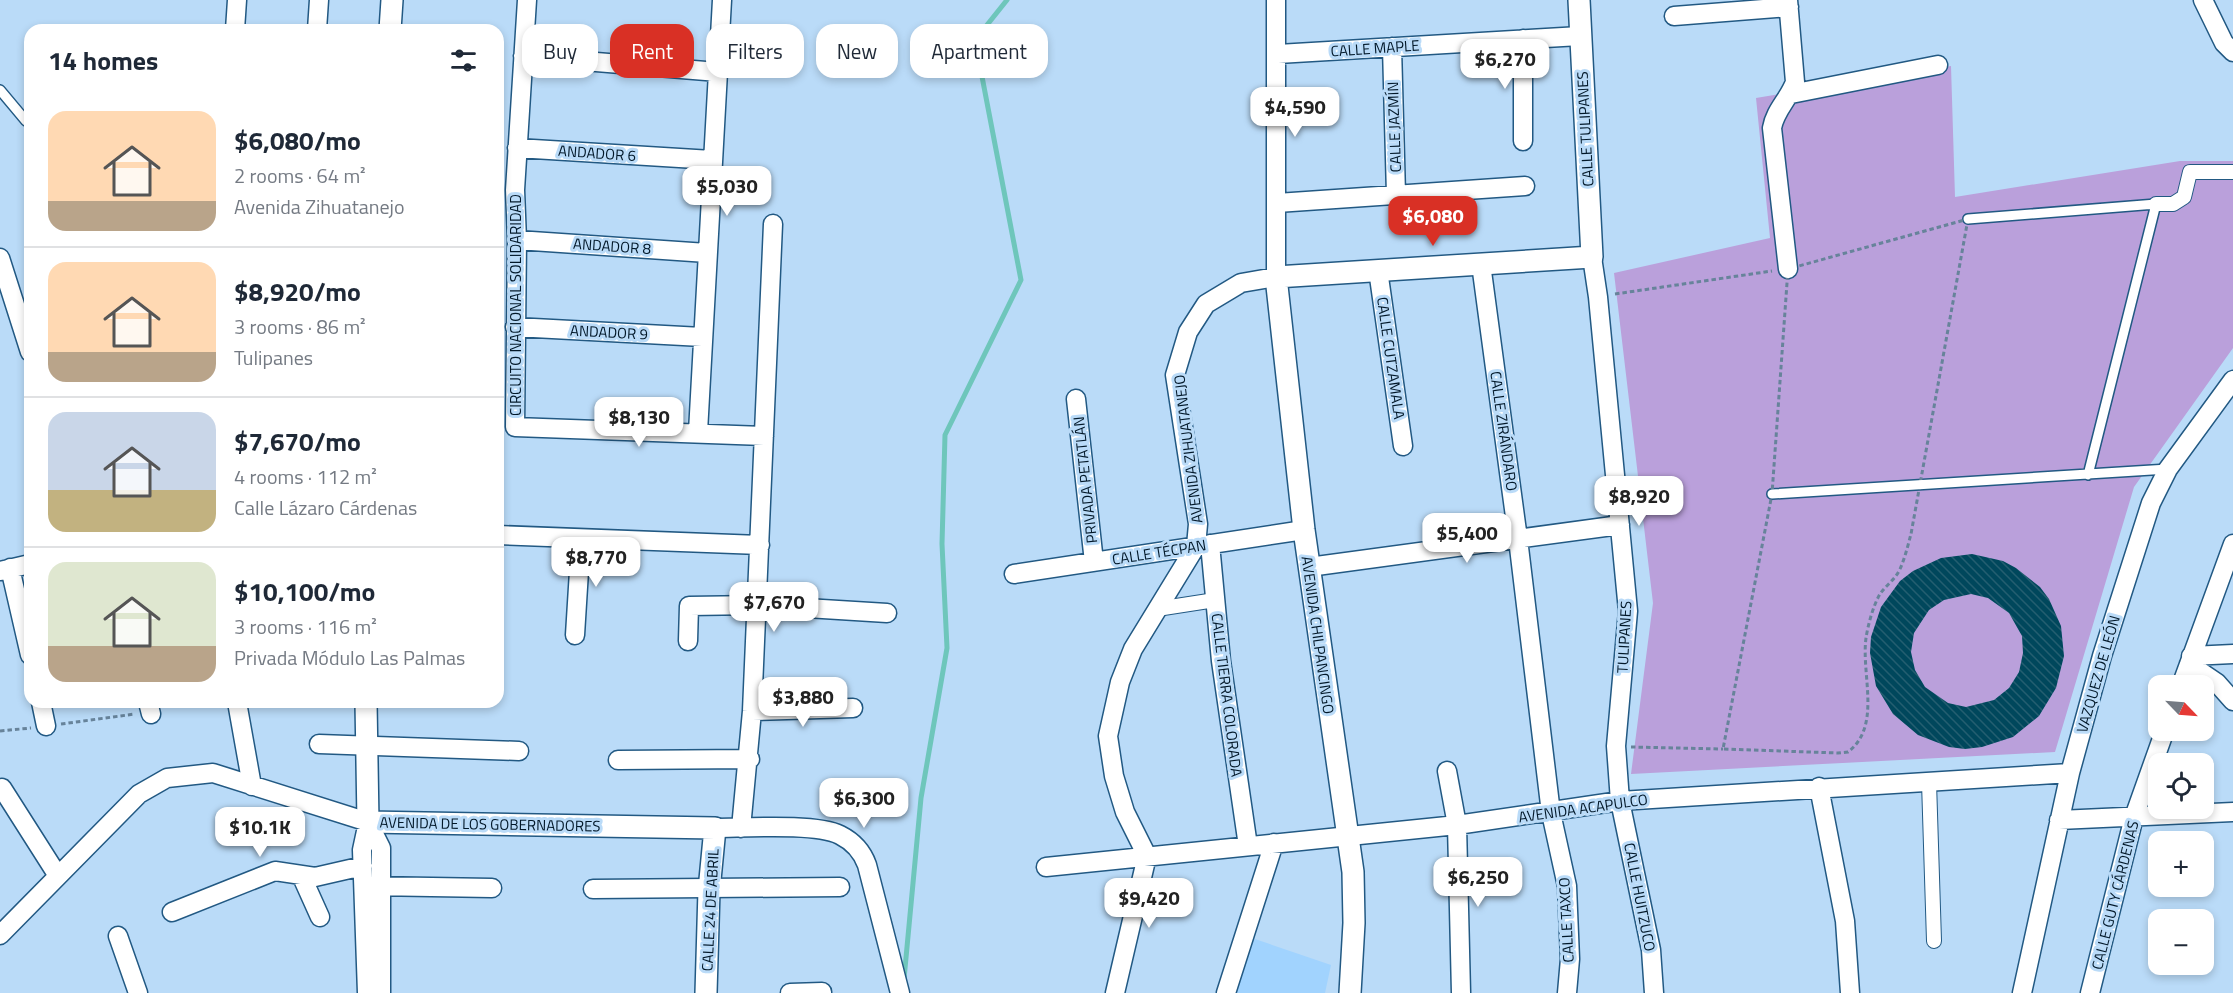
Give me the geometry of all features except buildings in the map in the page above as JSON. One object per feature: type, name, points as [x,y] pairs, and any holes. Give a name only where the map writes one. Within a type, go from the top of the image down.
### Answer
[{"type":"street","points":[[235,24],[237,0]]},
{"type":"street","points":[[317,24],[319,0]]},
{"type":"street","points":[[390,24],[392,0]]},
{"type":"street","name":"CIRCUITO NACIONAL SOLIDARIDAD","points":[[525,24],[527,0]]},
{"type":"street","points":[[721,24],[722,0]]},
{"type":"street","points":[[1276,0],[1278,54],[1276,277]]},
{"type":"street","name":"CALLE TULIPANES","points":[[1579,0],[1592,257]]},
{"type":"street","points":[[2204,0],[2223,43],[2233,52]]},
{"type":"street","points":[[1674,16],[1788,3],[1795,82],[1791,94],[1774,117],[1772,128],[1788,268]]},
{"type":"street","name":"CALLE MAPLE","points":[[1278,54],[1580,36]]},
{"type":"street","points":[[1523,39],[1523,141]]},
{"type":"street","name":"CALLE JAZMÍN","points":[[1277,203],[1396,195],[1392,47]]},
{"type":"street","points":[[598,62],[706,71]]},
{"type":"street","points":[[1791,94],[1938,65]]},
{"type":"street","name":"CIRCUITO NACIONAL SOLIDARIDAD","points":[[522,71],[517,148],[507,190],[517,240],[515,427],[764,436]]},
{"type":"street","points":[[698,432],[718,78]]},
{"type":"street","name":"ANDADOR 6","points":[[517,148],[712,160]]},
{"type":"street","points":[[2156,204],[2173,204],[2184,197],[2190,172],[2233,172]]},
{"type":"street","points":[[1396,195],[1525,186]]},
{"type":"street","points":[[741,828],[750,759],[772,224]]},
{"type":"street","name":"ANDADOR 8","points":[[517,240],[707,253]]},
{"type":"street","name":"AVENIDA ZIHUATANEJO","points":[[1203,545],[1176,375],[1188,332],[1206,304],[1241,283],[1276,277],[1592,257]]},
{"type":"street","name":"TULIPANES","points":[[1592,257],[1599,297],[1628,611],[1616,746],[1620,801]]},
{"type":"street","points":[[0,258],[24,333]]},
{"type":"street","name":"CALLE ZIRÁNDARO","points":[[1481,264],[1518,539],[1551,813]]},
{"type":"street","name":"CALLE CUTZAMALA","points":[[1378,270],[1403,446]]},
{"type":"street","name":"AVENIDA CHILPANCINGO","points":[[1276,277],[1304,530],[1353,872],[1354,923],[1350,993]]},
{"type":"street","name":"ANDADOR 9","points":[[515,327],[702,337]]},
{"type":"street","name":"VAZQUEZ DE LEÓN","points":[[2022,993],[2070,773],[2102,656],[2151,503],[2169,469],[2225,401],[2233,380]]},
{"type":"street","name":"PRIVADA PETATLÁN","points":[[1076,399],[1094,561]]},
{"type":"street","points":[[1309,567],[1620,525]]},
{"type":"street","name":"CALLE TÉCPAN","points":[[1014,573],[1304,530]]},
{"type":"street","points":[[504,535],[760,545]]},
{"type":"street","points":[[574,635],[581,539]]},
{"type":"street","points":[[2185,675],[2233,544]]},
{"type":"street","points":[[1115,993],[1147,856],[1125,812],[1113,776],[1108,736],[1119,682],[1133,649],[1157,609],[1203,545]]},
{"type":"street","name":"CALLE TIERRA COLORADA","points":[[1203,545],[1215,600],[1221,661],[1248,846]]},
{"type":"street","points":[[24,565],[5,570],[24,635]]},
{"type":"street","points":[[1157,609],[1215,600]]},
{"type":"street","points":[[688,641],[689,606],[757,605],[887,612]]},
{"type":"street","points":[[2190,660],[2233,654]]},
{"type":"street","points":[[2190,660],[2217,683],[2233,701]]},
{"type":"street","points":[[42,708],[46,726]]},
{"type":"street","points":[[238,708],[252,786]]},
{"type":"street","points":[[366,708],[368,822],[362,850],[363,866],[373,886],[381,993]]},
{"type":"street","points":[[752,711],[853,708]]},
{"type":"street","name":"CALLE GUTY CÁRDENAS","points":[[2090,993],[2134,817],[2161,741]]},
{"type":"street","points":[[319,744],[519,751]]},
{"type":"street","points":[[618,760],[750,759]]},
{"type":"street","points":[[1447,771],[1456,825],[1461,993]]},
{"type":"street","name":"AVENIDA DE LOS GOBERNADORES","points":[[0,935],[139,794],[167,778],[213,773],[368,822],[825,830],[853,842],[863,854],[898,985]]},
{"type":"street","name":"AVENIDA ACAPULCO","points":[[1046,867],[1456,825],[1551,813],[1620,801],[2070,773]]},
{"type":"street","points":[[1929,782],[1934,941]]},
{"type":"street","points":[[2,788],[58,876]]},
{"type":"street","points":[[1819,788],[1845,921],[1850,993]]},
{"type":"street","name":"CALLE HUITZUCO","points":[[1620,801],[1652,950],[1654,993]]},
{"type":"street","points":[[2059,820],[2233,812]]},
{"type":"street","name":"CALLE TAXCO","points":[[1551,813],[1567,886],[1570,959],[1567,993]]},
{"type":"street","points":[[367,993],[373,886],[381,848],[368,822]]},
{"type":"street","name":"CALLE 24 DE ABRIL","points":[[706,993],[709,890],[715,828]]},
{"type":"street","points":[[1226,993],[1274,843]]},
{"type":"street","points":[[172,912],[275,871],[290,872],[302,877],[315,877],[363,866]]},
{"type":"street","points":[[302,877],[320,917]]},
{"type":"street","points":[[373,886],[492,888]]},
{"type":"street","points":[[593,889],[709,890],[840,887]]},
{"type":"street","points":[[118,936],[138,993]]},
{"type":"street","points":[[790,993],[822,992]]},
{"type":"lane","points":[[0,90],[24,119]]},
{"type":"lane","points":[[1968,219],[2156,204],[2088,475]]},
{"type":"lane","points":[[1772,494],[2169,469]]},
{"type":"path","points":[[1599,297],[1788,268]]},
{"type":"path","points":[[0,731],[46,726],[150,708]]},
{"type":"path","points":[[1616,746],[1723,749]]},
{"type":"shaded area","points":[[1951,66],[1955,197],[2180,161],[2233,161],[2233,348],[2134,487],[2055,752],[1631,774],[1653,603],[1614,273],[1770,238],[1756,98]]},
{"type":"shaded area","points":[[1252,938],[1331,965],[1325,993],[1235,993]]},
{"type":"waterway","points":[[904,979],[921,798],[947,648],[942,544],[945,435],[1021,280],[975,40],[1007,0]]}]
